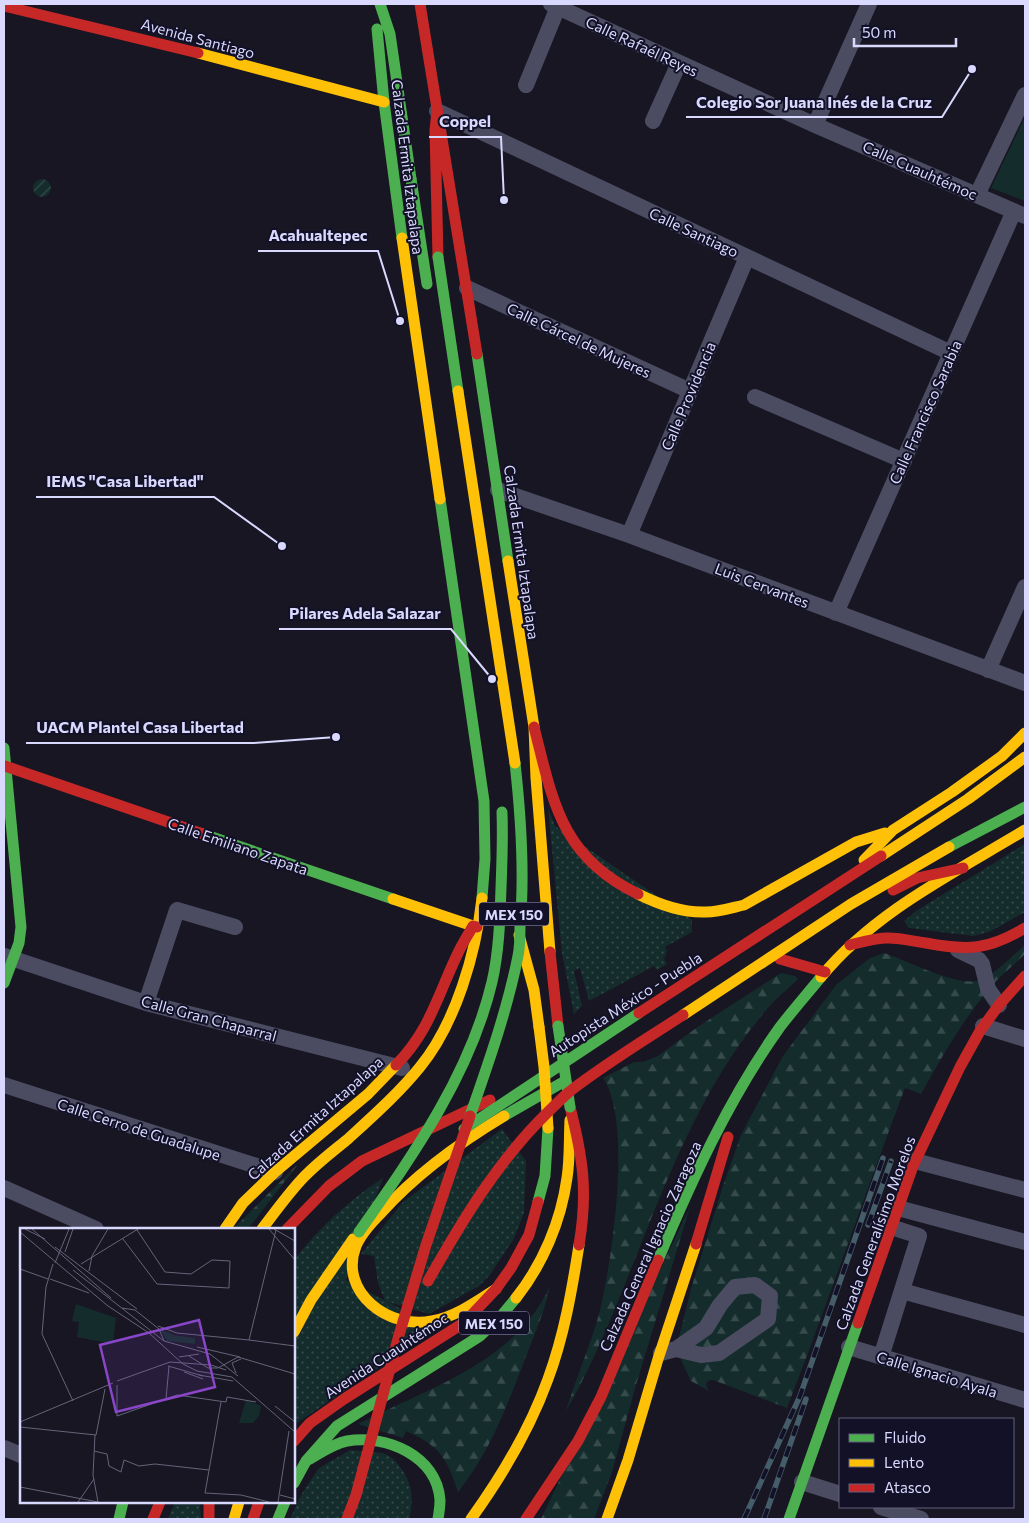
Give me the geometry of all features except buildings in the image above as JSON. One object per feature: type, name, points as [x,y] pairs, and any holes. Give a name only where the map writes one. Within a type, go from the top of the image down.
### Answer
[{"type":"main road","name":"Calzada Ermita Iztapalapa","points":[[263,1228],[303,1179],[417,1072],[440,1037],[458,1000],[469,968],[484,887],[486,859],[484,801],[474,742],[384,102],[375,4]]},
{"type":"main road","points":[[380,4],[390,34],[429,296]]},
{"type":"main road","name":"Calzada Ermita Iztapalapa","points":[[420,4],[467,288],[534,727],[547,920],[558,1026],[570,1107]]},
{"type":"main road","name":"Avenida Santiago","points":[[4,6],[143,39],[384,102]]},
{"type":"main road","points":[[346,1519],[356,1495],[399,1335],[426,1245],[500,1030],[518,955],[522,906],[520,820],[514,758],[438,257],[435,130],[437,111]]},
{"type":"main road","points":[[534,727],[560,817],[575,844],[592,863],[625,888],[647,899],[674,908],[706,913],[744,905],[856,842],[893,830]]},
{"type":"main road","points":[[695,990],[758,946],[852,871],[893,830],[952,792],[995,761],[1025,733]]},
{"type":"main road","points":[[474,742],[491,766]]},
{"type":"main road","points":[[4,748],[4,765],[21,926],[19,943],[9,958],[4,983]]},
{"type":"main road","points":[[502,774],[508,776],[521,774],[532,761],[536,749]]},
{"type":"main road","name":"Autopista México - Puebla","points":[[295,1330],[311,1300],[358,1232],[418,1168],[477,1119],[960,804],[1025,757]]},
{"type":"main road","name":"Calle Emiliano Zapata","points":[[4,765],[476,927]]},
{"type":"main road","name":"Avenida Cuauhtémoc","points":[[295,1440],[310,1423],[344,1399],[465,1322],[496,1289],[511,1268],[529,1235],[545,1176],[548,1128],[544,1067],[534,990],[484,801]]},
{"type":"main road","points":[[358,1232],[416,1149],[436,1116],[463,1065],[477,1029],[492,982],[500,917],[502,803]]},
{"type":"main road","points":[[399,1335],[445,1249],[479,1195],[528,1132],[568,1092],[851,904],[943,850],[1025,807]]},
{"type":"main road","name":"Calzada General Ignacio Zaragoza","points":[[522,1516],[552,1481],[578,1441],[601,1396],[681,1206],[707,1152],[742,1086],[780,1028],[825,972],[850,945],[887,914],[1025,830]]},
{"type":"main road","points":[[496,1289],[448,1317],[430,1322],[405,1322],[382,1312],[363,1297],[351,1274],[351,1260],[356,1246],[369,1226],[408,1183],[443,1155],[525,1104],[780,959],[844,916],[917,878],[963,868]]},
{"type":"main road","points":[[288,1228],[329,1186],[362,1161],[596,1049],[748,946],[852,871]]},
{"type":"main road","name":"Calzada Ermita Iztapalapa","points":[[226,1228],[243,1203],[275,1172],[340,1118],[396,1067],[411,1050],[432,1015],[458,953],[476,927]]},
{"type":"main road","points":[[850,945],[889,938],[954,948],[984,947],[1000,942],[1025,928]]},
{"type":"main road","points":[[780,959],[825,972]]},
{"type":"main road","name":"Calzada Generalísimo Morelos","points":[[789,1519],[915,1160],[960,1067],[984,1026],[999,1005],[1025,976]]},
{"type":"main road","points":[[593,1060],[610,1051],[649,1024]]},
{"type":"main road","points":[[455,1133],[576,1069]]},
{"type":"main road","points":[[607,1519],[668,1351],[742,1086]]},
{"type":"main road","points":[[471,1519],[501,1473],[542,1394],[552,1367],[568,1309],[578,1252],[584,1199],[580,1144],[570,1107]]},
{"type":"main road","name":"MEX 150","points":[[295,1481],[306,1461],[337,1426],[480,1336],[502,1315],[526,1286],[544,1254],[557,1219],[567,1178],[570,1107]]},
{"type":"main road","points":[[340,1118],[354,1133]]},
{"type":"main road","points":[[386,1169],[429,1146]]},
{"type":"main road","points":[[306,1461],[347,1441],[366,1439],[384,1441],[398,1446],[423,1463],[433,1476],[440,1496],[438,1519]]},
{"type":"main road","points":[[119,1519],[123,1503]]},
{"type":"main road","points":[[153,1519],[160,1503]]},
{"type":"main road","points":[[209,1503],[210,1519]]},
{"type":"main road","points":[[234,1519],[239,1503]]},
{"type":"main road","points":[[253,1519],[259,1503]]},
{"type":"main road","points":[[278,1519],[285,1503]]},
{"type":"street","points":[[815,125],[869,4]]},
{"type":"street","points":[[526,85],[555,5]]},
{"type":"street","name":"Calle Rafaél Reyes","points":[[555,5],[815,125]]},
{"type":"street","points":[[653,121],[679,63]]},
{"type":"street","points":[[977,195],[1025,95]]},
{"type":"street","name":"Calle Santiago","points":[[437,111],[951,353]]},
{"type":"street","name":"Calle Cuauhtémoc","points":[[815,125],[1020,214]]},
{"type":"street","name":"Calle Francisco Sarabia","points":[[836,613],[951,353],[1020,214]]},
{"type":"street","name":"Calle Providencia","points":[[629,535],[747,257]]},
{"type":"street","name":"Calle Cárcel de Mujeres","points":[[467,288],[690,392]]},
{"type":"street","points":[[755,397],[904,461]]},
{"type":"street","name":"Luis Cervantes","points":[[498,490],[629,535],[1025,683]]},
{"type":"street","points":[[988,670],[1025,587]]},
{"type":"street","points":[[146,1003],[177,910],[235,927]]},
{"type":"street","points":[[954,948],[979,960],[985,973],[988,989],[999,1005]]},
{"type":"street","name":"Calle Gran Chaparral","points":[[9,958],[146,1003],[417,1072]]},
{"type":"street","points":[[984,1026],[1025,1039]]},
{"type":"street","name":"Calle Cerro de Guadalupe","points":[[4,1085],[275,1172]]},
{"type":"street","points":[[915,1160],[1025,1190]]},
{"type":"street","points":[[5,1193],[93,1228]]},
{"type":"street","points":[[898,1208],[1025,1242]]},
{"type":"street","points":[[881,1357],[919,1236],[891,1228]]},
{"type":"street","points":[[755,1285],[770,1296],[768,1319],[719,1353],[700,1355],[668,1351],[706,1328],[720,1305],[735,1288],[755,1285]]},
{"type":"street","points":[[902,1291],[1025,1325]]},
{"type":"street","name":"Calle Ignacio Ayala","points":[[849,1348],[1025,1400]]},
{"type":"street","points":[[4,1448],[20,1455]]},
{"type":"street","points":[[801,1519],[799,1489],[839,1494]]},
{"type":"street","points":[[890,1512],[921,1519]]},
{"type":"green space","points":[[1025,117],[1025,201],[991,188]]},
{"type":"green space","points":[[42,179],[49,181],[51,188],[49,195],[42,197],[35,195],[33,188],[35,181]]},
{"type":"green space","points":[[548,808],[555,826],[692,920],[692,932],[665,947],[667,951],[664,959],[667,964],[657,970],[654,966],[589,1001],[580,968],[574,971],[582,1006],[574,1014],[562,953]]},
{"type":"green space","points":[[1025,844],[1025,912],[989,932],[973,936],[909,928],[904,921],[916,911]]},
{"type":"green space","points":[[1025,945],[1025,954],[987,991],[966,1019],[921,1094],[905,1088],[787,1408],[713,1380],[706,1383],[709,1391],[691,1381],[676,1349],[691,1289],[741,1135],[783,1056],[836,985],[870,958],[884,953],[934,973],[961,981],[983,979]]},
{"type":"green space","points":[[781,973],[795,976],[798,979],[771,1004],[745,1037],[724,1068],[706,1100],[658,1201],[601,1341],[566,1411],[599,1314],[614,1228],[617,1193],[617,1126],[612,1098],[603,1078],[634,1062],[643,1062],[658,1056],[699,1026]]},
{"type":"green space","points":[[502,1129],[526,1161],[524,1213],[513,1240],[489,1276],[479,1286],[429,1314],[385,1301],[378,1283],[374,1256],[361,1254],[403,1202]]},
{"type":"green space","points":[[299,1163],[249,1228],[234,1228]]},
{"type":"green space","points":[[383,1178],[346,1280],[437,1328],[295,1424],[295,1259],[335,1215]]},
{"type":"green space","points":[[690,1207],[636,1385],[612,1472],[594,1519],[541,1519]]},
{"type":"green space","points":[[550,1286],[539,1323],[497,1428],[480,1460],[458,1492],[446,1462],[441,1454],[427,1442],[406,1431],[403,1438],[358,1424],[440,1385],[492,1354],[515,1335],[535,1313]]},
{"type":"green space","points":[[350,1450],[386,1454],[396,1462],[410,1486],[412,1505],[409,1519],[290,1519],[301,1495],[319,1468]]},
{"type":"green space","points":[[175,1503],[200,1503],[201,1519],[168,1519]]},
{"type":"railway","points":[[744,1519],[800,1396],[883,1158]]},
{"type":"railway","points":[[868,1225],[891,1161]]},
{"type":"railway","points":[[764,1519],[806,1399]]},
{"type":"traffic: fast","points":[[380,4],[390,34],[411,179]]},
{"type":"traffic: fast","points":[[377,29],[384,102],[402,238]]},
{"type":"traffic: fast","points":[[411,179],[427,284]]},
{"type":"traffic: fast","points":[[438,257],[458,391]]},
{"type":"traffic: fast","points":[[477,354],[508,561]]},
{"type":"traffic: fast","points":[[440,499],[484,801],[485,859],[482,898]]},
{"type":"traffic: fast","points":[[4,748],[21,927],[19,943],[4,983]]},
{"type":"traffic: fast","points":[[470,1116],[503,1017],[514,977],[519,949],[522,865],[521,824],[515,763]]},
{"type":"traffic: fast","points":[[949,847],[1025,807]]},
{"type":"traffic: fast","points":[[359,1232],[419,1144],[437,1113],[470,1049],[482,1016],[492,982],[498,947],[502,869],[502,812]]},
{"type":"traffic: fast","points":[[203,834],[393,899]]},
{"type":"traffic: fast","points":[[658,1260],[698,1170],[744,1082],[780,1027],[821,977]]},
{"type":"traffic: fast","points":[[464,1129],[639,1013]]},
{"type":"traffic: fast","points":[[558,1026],[570,1107]]},
{"type":"traffic: fast","points":[[504,1116],[565,1081]]},
{"type":"traffic: fast","points":[[538,1202],[545,1176],[548,1128]]},
{"type":"traffic: fast","points":[[295,1481],[306,1461],[337,1426],[480,1336],[502,1315],[516,1298]]},
{"type":"traffic: fast","points":[[789,1519],[858,1323]]},
{"type":"traffic: fast","points":[[306,1461],[341,1442],[347,1441],[378,1441],[407,1451],[420,1460],[430,1471],[437,1485],[440,1500],[438,1519]]},
{"type":"traffic: fast","points":[[119,1519],[123,1503]]},
{"type":"traffic: fast","points":[[278,1519],[285,1503]]},
{"type":"traffic: slow","points":[[198,53],[384,102]]},
{"type":"traffic: slow","points":[[402,238],[440,499]]},
{"type":"traffic: slow","points":[[458,391],[515,763]]},
{"type":"traffic: slow","points":[[508,561],[534,727],[536,778],[550,952]]},
{"type":"traffic: slow","points":[[864,860],[893,830],[952,792],[1002,756],[1025,733]]},
{"type":"traffic: slow","points":[[881,856],[968,799],[1025,757]]},
{"type":"traffic: slow","points":[[821,977],[842,954],[890,913],[943,878],[1025,830]]},
{"type":"traffic: slow","points":[[638,894],[671,907],[689,911],[725,910],[744,905],[856,842],[885,833]]},
{"type":"traffic: slow","points":[[683,1015],[851,904],[949,847]]},
{"type":"traffic: slow","points":[[263,1228],[302,1179],[395,1095],[412,1077],[433,1049],[454,1009],[462,987],[475,941],[482,898]]},
{"type":"traffic: slow","points":[[393,899],[473,926]]},
{"type":"traffic: slow","points":[[519,935],[534,990],[539,1027]]},
{"type":"traffic: slow","points":[[539,1027],[548,1128]]},
{"type":"traffic: slow","points":[[226,1228],[243,1203],[275,1172],[368,1094],[396,1065]]},
{"type":"traffic: slow","points":[[496,1289],[465,1308],[441,1319],[416,1322],[399,1320],[371,1304],[361,1292],[354,1278],[352,1263],[356,1246],[361,1237],[370,1224],[394,1199],[423,1172],[504,1116]]},
{"type":"traffic: slow","points":[[516,1298],[535,1271],[549,1241],[560,1210],[568,1171],[570,1120]]},
{"type":"traffic: slow","points":[[295,1330],[311,1300],[353,1239]]},
{"type":"traffic: slow","points":[[607,1519],[628,1460],[658,1359],[696,1244]]},
{"type":"traffic: slow","points":[[471,1519],[494,1486],[514,1452],[541,1398],[554,1363],[563,1330],[579,1245]]},
{"type":"traffic: slow","points":[[234,1519],[239,1503]]},
{"type":"traffic: jam","points":[[420,4],[477,354]]},
{"type":"traffic: jam","points":[[4,6],[198,53]]},
{"type":"traffic: jam","points":[[437,111],[435,130],[438,257]]},
{"type":"traffic: jam","points":[[534,727],[547,780],[555,803],[564,825],[576,845],[592,863],[612,879],[638,894]]},
{"type":"traffic: jam","points":[[5,766],[203,834]]},
{"type":"traffic: jam","points":[[639,1013],[881,856]]},
{"type":"traffic: jam","points":[[893,890],[917,878],[963,868]]},
{"type":"traffic: jam","points":[[396,1065],[417,1039],[432,1012],[461,946],[473,926],[477,927]]},
{"type":"traffic: jam","points":[[850,945],[873,939],[888,938],[941,946],[977,947],[1000,941],[1025,928]]},
{"type":"traffic: jam","points":[[550,952],[558,1026]]},
{"type":"traffic: jam","points":[[780,959],[825,972]]},
{"type":"traffic: jam","points":[[858,1323],[913,1166],[960,1067],[980,1031],[999,1005],[1025,976]]},
{"type":"traffic: jam","points":[[428,1281],[454,1236],[496,1172],[512,1151],[552,1108],[569,1092],[611,1062],[683,1015]]},
{"type":"traffic: jam","points":[[288,1228],[329,1186],[362,1161],[490,1100]]},
{"type":"traffic: jam","points":[[570,1107],[583,1175],[584,1191],[579,1245]]},
{"type":"traffic: jam","points":[[347,1519],[356,1495],[399,1335],[426,1245],[470,1116]]},
{"type":"traffic: jam","points":[[696,1244],[728,1137]]},
{"type":"traffic: jam","points":[[295,1440],[310,1423],[344,1399],[465,1322],[496,1289],[511,1268],[529,1235],[538,1202]]},
{"type":"traffic: jam","points":[[526,1519],[578,1441],[601,1397],[658,1260]]},
{"type":"traffic: jam","points":[[153,1519],[160,1503]]},
{"type":"traffic: jam","points":[[209,1503],[209,1519]]},
{"type":"traffic: jam","points":[[253,1519],[259,1503]]},
{"type":"place","name":"Colegio Sor Juana Inés de la Cruz","points":[[972,69]]},
{"type":"place","name":"Coppel","points":[[504,200]]},
{"type":"place","name":"Acahualtepec","points":[[400,321]]},
{"type":"place","name":"IEMS \"Casa Libertad\"","points":[[282,546]]},
{"type":"place","name":"Pilares Adela Salazar","points":[[492,679]]},
{"type":"place","name":"UACM Plantel Casa Libertad","points":[[336,737]]}]
